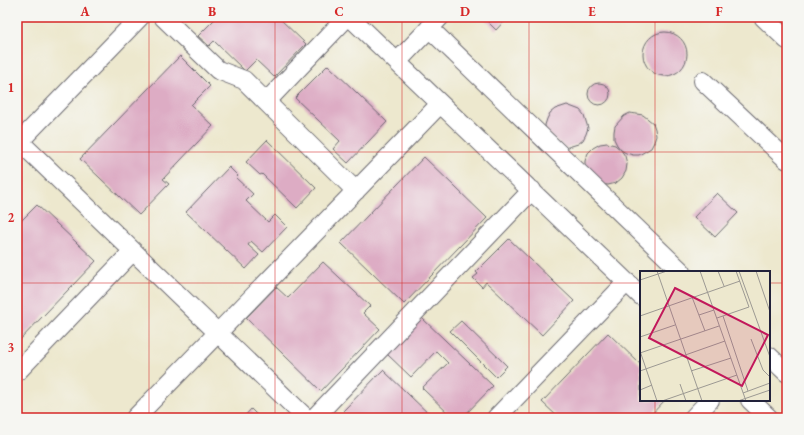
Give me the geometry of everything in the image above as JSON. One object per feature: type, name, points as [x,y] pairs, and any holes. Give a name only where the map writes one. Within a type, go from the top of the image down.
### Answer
[{"type":"street","points":[[140,17],[18,142],[218,332],[306,418]]},
{"type":"street","points":[[163,17],[218,70],[244,80],[356,191]]},
{"type":"street","points":[[266,102],[347,17]]},
{"type":"street","points":[[350,17],[640,295]]},
{"type":"street","points":[[763,17],[787,40]]},
{"type":"street","points":[[396,62],[434,23],[681,271]]},
{"type":"street","points":[[702,81],[787,160]]},
{"type":"street","points":[[135,418],[440,104]]},
{"type":"street","points":[[314,418],[532,190]]},
{"type":"street","points":[[17,372],[133,251]]},
{"type":"street","points":[[496,418],[627,282]]},
{"type":"street","points":[[770,357],[787,373]]},
{"type":"street","points":[[693,418],[709,401]]},
{"type":"street","points":[[751,401],[769,418]]},
{"type":"building","points":[[217,17],[278,17],[306,44],[274,77],[256,60],[245,71],[214,41],[209,46],[198,36]]},
{"type":"building","points":[[483,17],[508,17],[496,30]]},
{"type":"building","points":[[665,32],[677,36],[683,42],[687,54],[683,66],[677,72],[665,76],[653,72],[647,66],[643,54],[647,42],[653,36]]},
{"type":"building","points":[[180,56],[210,86],[191,105],[213,126],[163,179],[169,184],[139,215],[80,159]]},
{"type":"building","points":[[328,65],[387,122],[348,163],[333,149],[340,141],[295,98]]},
{"type":"building","points":[[599,83],[607,86],[610,94],[607,102],[599,105],[591,102],[588,94],[591,86]]},
{"type":"building","points":[[567,105],[580,110],[584,115],[588,128],[583,140],[578,144],[565,148],[546,132],[545,125],[550,113],[555,109]]},
{"type":"building","points":[[630,113],[643,115],[653,123],[656,136],[651,148],[639,155],[633,155],[621,150],[614,139],[614,132],[615,126],[624,116]]},
{"type":"building","points":[[267,140],[316,188],[297,208],[262,174],[260,175],[246,162]]},
{"type":"building","points":[[607,143],[615,145],[625,156],[627,164],[626,171],[622,178],[616,183],[608,185],[600,184],[585,169],[585,161],[588,153],[600,144]]},
{"type":"building","points":[[424,157],[487,218],[404,304],[341,243]]},
{"type":"building","points":[[229,167],[238,176],[236,178],[253,194],[246,201],[268,222],[275,215],[287,227],[263,252],[251,241],[248,245],[259,255],[246,269],[186,212]]},
{"type":"building","points":[[717,193],[738,213],[715,237],[694,217]]},
{"type":"building","points":[[37,205],[96,261],[17,343],[17,225]]},
{"type":"building","points":[[509,239],[574,301],[542,335],[486,282],[482,287],[473,278],[478,274],[476,272]]},
{"type":"building","points":[[323,262],[370,306],[363,313],[380,329],[321,391],[246,318],[276,287],[288,298]]},
{"type":"building","points":[[422,318],[493,386],[462,418],[453,418],[422,388],[448,363],[436,351],[411,377],[387,354]]},
{"type":"building","points":[[461,321],[507,366],[496,377],[450,331]]},
{"type":"building","points":[[608,333],[640,364],[640,401],[664,401],[648,418],[559,418],[542,402]]},
{"type":"building","points":[[383,370],[433,418],[350,418],[343,411]]},
{"type":"building","points":[[251,409],[260,418],[243,418]]}]
